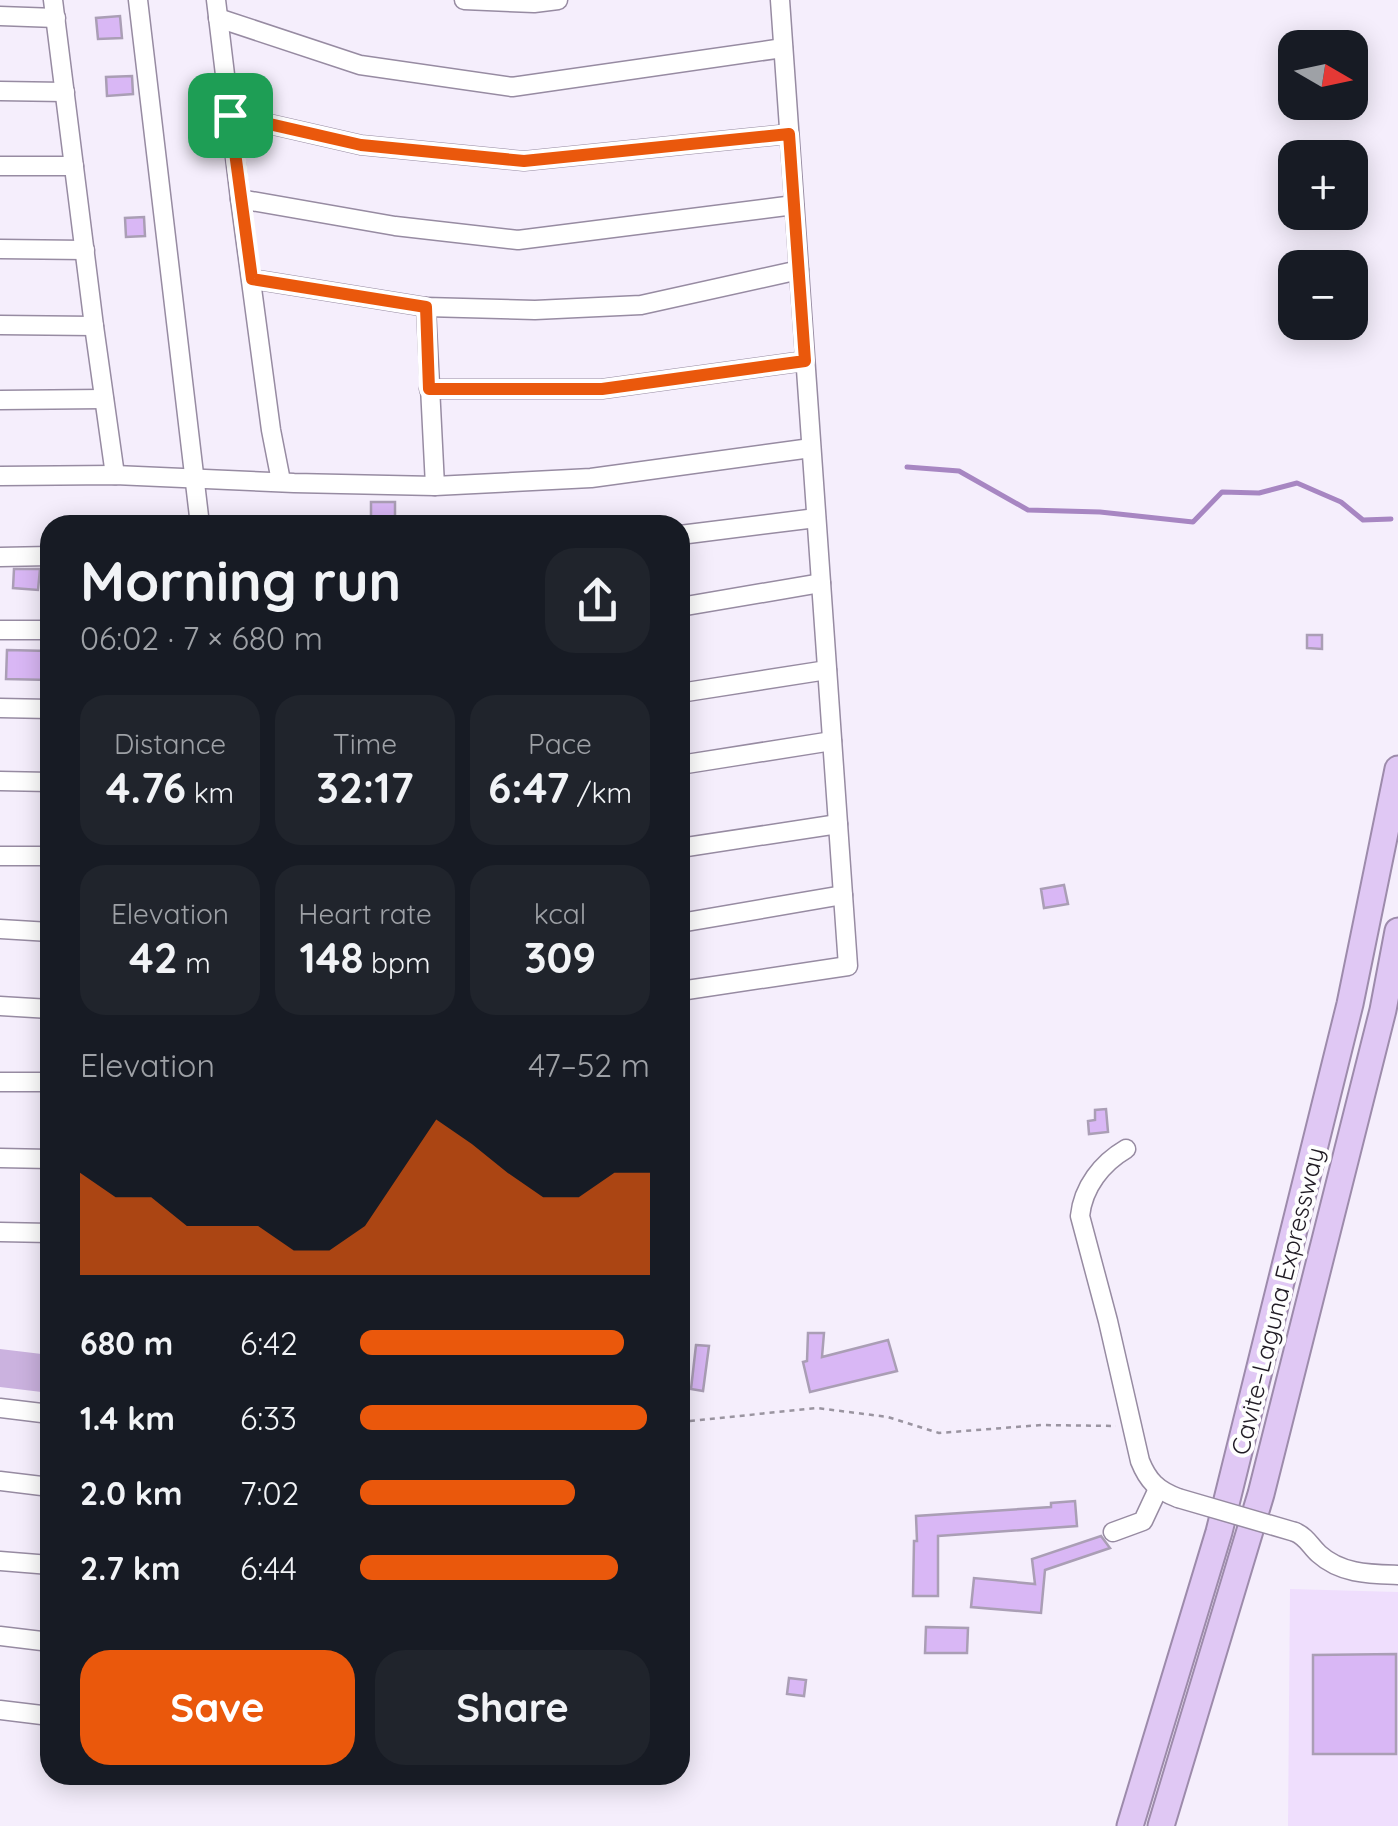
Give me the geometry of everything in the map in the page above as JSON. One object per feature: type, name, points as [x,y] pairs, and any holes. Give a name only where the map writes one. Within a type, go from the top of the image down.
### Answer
[{"type":"highway","name":"Cavite–Laguna Expressway","points":[[1130,1826],[1219,1532],[1350,1004],[1398,769]]},
{"type":"highway","name":"Cavite–Laguna Expressway","points":[[1161,1826],[1261,1494],[1382,1010],[1398,931]]},
{"type":"street","points":[[138,0],[199,515]]},
{"type":"street","points":[[468,0],[558,0]]},
{"type":"street","points":[[690,989],[848,966],[780,0]]},
{"type":"street","points":[[0,16],[54,9],[115,475]]},
{"type":"street","points":[[280,481],[217,9],[360,65],[512,87],[783,48]]},
{"type":"street","points":[[0,91],[65,92]]},
{"type":"street","points":[[230,115],[361,145],[524,161],[789,134]]},
{"type":"street","points":[[0,166],[74,166]]},
{"type":"street","points":[[240,199],[395,226],[518,240],[794,205]]},
{"type":"street","points":[[0,249],[84,250]]},
{"type":"street","points":[[252,279],[426,307],[534,310],[641,305],[799,270]]},
{"type":"street","points":[[426,307],[435,486]]},
{"type":"street","points":[[0,324],[94,326]]},
{"type":"street","points":[[429,389],[602,389],[805,361]]},
{"type":"street","points":[[0,400],[104,399]]},
{"type":"street","points":[[0,476],[115,475],[435,486],[591,478],[811,448]]},
{"type":"street","points":[[690,534],[816,518]]},
{"type":"street","points":[[0,556],[40,556]]},
{"type":"street","points":[[690,605],[821,583]]},
{"type":"street","points":[[0,630],[40,630]]},
{"type":"street","points":[[690,691],[827,670]]},
{"type":"street","points":[[0,708],[40,709]]},
{"type":"street","points":[[690,763],[832,741]]},
{"type":"street","points":[[0,782],[40,782]]},
{"type":"street","points":[[690,846],[838,824]]},
{"type":"street","points":[[0,856],[40,856]]},
{"type":"street","points":[[690,921],[843,895]]},
{"type":"street","points":[[0,928],[40,931]]},
{"type":"street","points":[[0,1006],[40,1008]]},
{"type":"street","points":[[0,1082],[40,1082]]},
{"type":"street","points":[[1126,1149],[1110,1158],[1088,1187],[1080,1216],[1144,1469],[1158,1489],[1295,1532],[1343,1569],[1398,1575]]},
{"type":"street","points":[[0,1158],[40,1159]]},
{"type":"street","points":[[0,1232],[40,1232]]},
{"type":"street","points":[[0,1408],[40,1413]]},
{"type":"street","points":[[0,1481],[40,1486]]},
{"type":"street","points":[[1112,1532],[1144,1521],[1158,1489]]},
{"type":"street","points":[[0,1560],[40,1564]]},
{"type":"street","points":[[0,1636],[40,1641]]},
{"type":"street","points":[[0,1710],[40,1715]]},
{"type":"path","points":[[690,1421],[817,1408],[888,1418],[939,1434],[1041,1425],[1132,1429]]},
{"type":"shaded area","points":[[0,1349],[40,1354],[40,1392],[0,1387]]},
{"type":"shaded area","points":[[1290,1589],[1398,1592],[1398,1826],[1288,1826]]},
{"type":"building","points":[[120,16],[122,38],[98,39],[96,18]]},
{"type":"building","points":[[132,76],[133,94],[107,96],[106,77]]},
{"type":"building","points":[[144,217],[145,236],[126,237],[125,218]]},
{"type":"building","points":[[371,502],[395,502],[395,515],[371,515]]},
{"type":"building","points":[[14,569],[40,569],[38,590],[13,588]]},
{"type":"building","points":[[1307,635],[1322,635],[1322,649],[1307,648]]},
{"type":"building","points":[[7,650],[40,651],[40,680],[6,679]]},
{"type":"building","points":[[1064,885],[1068,904],[1044,908],[1041,889]]},
{"type":"building","points":[[1106,1109],[1108,1132],[1089,1134],[1088,1121],[1095,1120],[1095,1110]]},
{"type":"building","points":[[808,1333],[824,1333],[822,1357],[888,1340],[897,1371],[810,1392],[803,1362],[807,1361]]},
{"type":"building","points":[[696,1345],[709,1346],[703,1391],[691,1389]]},
{"type":"building","points":[[1075,1501],[1077,1526],[938,1536],[938,1596],[913,1596],[916,1516],[1051,1507],[1051,1503]]},
{"type":"building","points":[[1101,1536],[1110,1548],[1045,1570],[1041,1613],[971,1607],[974,1578],[1035,1584],[1032,1559]]},
{"type":"building","points":[[926,1627],[968,1628],[967,1653],[925,1653]]},
{"type":"building","points":[[1396,1654],[1396,1754],[1313,1754],[1313,1655]]},
{"type":"building","points":[[789,1678],[806,1680],[804,1696],[787,1694]]},
{"type":"waterway","points":[[907,467],[959,471],[1028,510],[1100,512],[1193,522],[1222,492],[1259,493],[1297,483],[1341,502],[1363,520],[1391,519]]},
{"type":"route","points":[[230,115],[361,145],[524,161],[789,134],[805,361],[602,389],[429,389],[426,307],[252,279],[230,115]]}]
